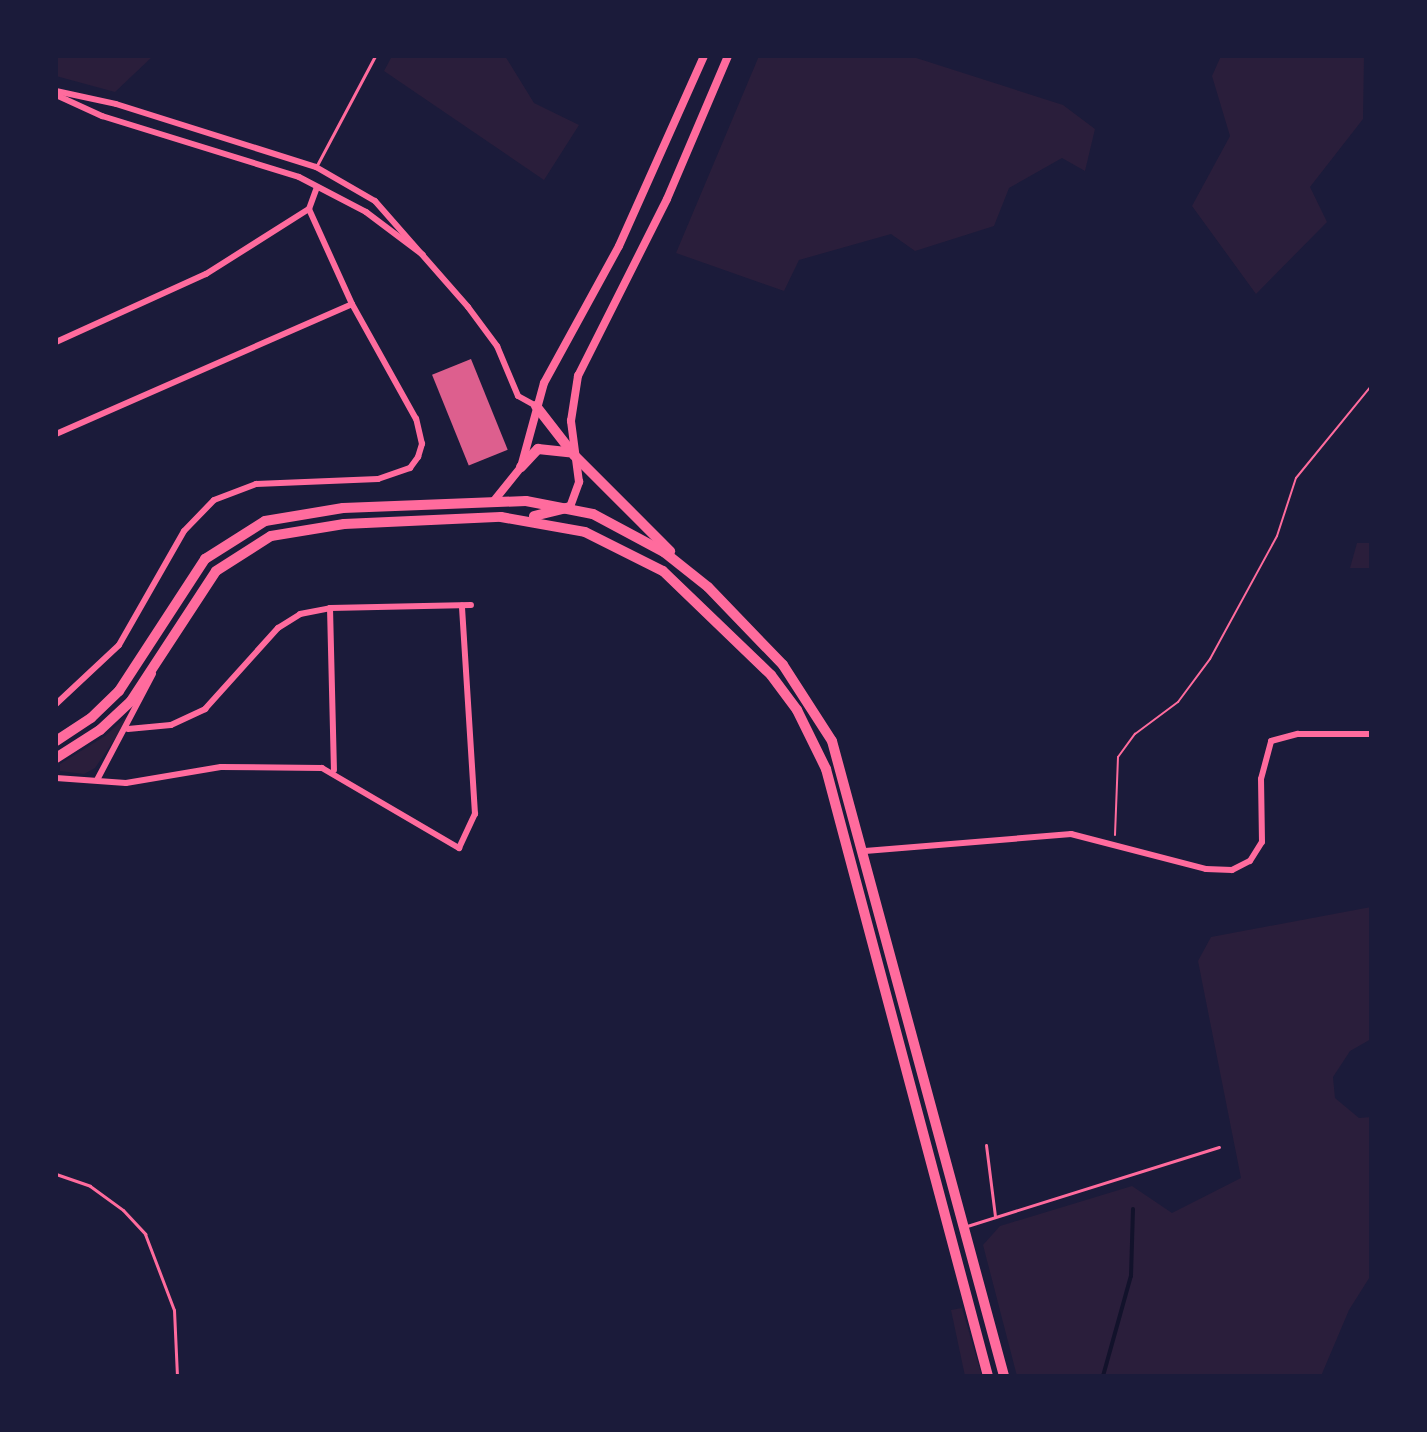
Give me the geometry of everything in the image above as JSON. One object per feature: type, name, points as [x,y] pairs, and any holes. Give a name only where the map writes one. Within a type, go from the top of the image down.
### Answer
[{"type":"main road","points":[[536,406],[574,455],[766,646],[811,702],[841,764],[1004,1376]]},
{"type":"main road","points":[[521,467],[547,447],[574,455]]},
{"type":"main road","points":[[56,741],[91,718],[119,691],[193,573],[248,528],[321,510],[493,502],[570,507],[625,528],[685,567]]},
{"type":"main road","points":[[56,758],[117,716],[155,666],[205,583],[256,543],[323,526],[550,516],[570,507]]},
{"type":"main road","points":[[501,517],[585,532],[663,571],[754,657],[805,725],[832,787],[988,1376]]},
{"type":"street","points":[[493,502],[521,467],[536,406],[619,246],[704,56]]},
{"type":"street","points":[[570,507],[579,482],[571,421],[578,376],[661,212],[728,56]]},
{"type":"street","points":[[56,93],[102,116],[266,167],[317,187],[366,212],[428,258]]},
{"type":"street","points":[[56,93],[128,107],[316,167],[375,201],[428,258],[492,337],[518,396],[536,406]]},
{"type":"street","points":[[266,167],[270,152]]},
{"type":"street","points":[[56,342],[206,274],[309,209],[317,187]]},
{"type":"street","points":[[56,704],[119,645],[184,531],[214,500],[256,484],[378,479],[410,468],[422,444],[416,419],[352,304],[309,209]]},
{"type":"street","points":[[56,434],[352,304]]},
{"type":"street","points":[[56,778],[141,783],[221,767],[334,770],[451,845],[463,846],[475,814],[462,605]]},
{"type":"street","points":[[128,729],[192,717],[241,674],[288,620],[330,608],[471,605]]},
{"type":"street","points":[[330,608],[334,770]]},
{"type":"street","points":[[97,780],[128,729],[155,666]]},
{"type":"street","points":[[865,851],[1044,834],[1115,842],[1206,869],[1240,868],[1255,856],[1262,842],[1261,779],[1271,741],[1298,734],[1371,734]]},
{"type":"lane","points":[[316,167],[375,56]]},
{"type":"lane","points":[[986,1145],[995,1217]]},
{"type":"lane","points":[[964,1227],[1219,1147]]},
{"type":"lane","points":[[56,1174],[90,1186],[123,1210],[145,1234],[174,1310],[177,1376]]},
{"type":"path","points":[[1115,842],[1118,757],[1135,734],[1178,702],[1210,659],[1277,536],[1296,478],[1371,386]]},
{"type":"shaded area","points":[[56,56],[153,56],[115,92],[56,76]]},
{"type":"shaded area","points":[[392,56],[505,56],[534,103],[579,125],[544,180],[384,71]]},
{"type":"shaded area","points":[[759,56],[910,56],[1063,105],[1095,129],[1085,171],[1062,158],[1009,188],[994,226],[915,251],[891,234],[799,260],[784,291],[676,253]]},
{"type":"shaded area","points":[[1221,56],[1364,56],[1363,119],[1310,187],[1327,222],[1256,294],[1192,206],[1230,136],[1212,76]]},
{"type":"shaded area","points":[[1357,543],[1371,543],[1371,568],[1350,568]]},
{"type":"shaded area","points":[[136,708],[95,768],[84,774],[60,771],[60,764],[105,736]]},
{"type":"shaded area","points":[[1371,907],[1371,1039],[1350,1051],[1333,1077],[1335,1098],[1359,1118],[1371,1117],[1371,1275],[1349,1310],[1321,1376],[1017,1376],[983,1245],[1000,1226],[1132,1186],[1172,1213],[1241,1178],[1198,961],[1211,937]]},
{"type":"shaded area","points":[[962,1308],[982,1376],[965,1376],[951,1310]]},
{"type":"building","points":[[471,359],[508,450],[469,466],[432,375]]},
{"type":"waterway","points":[[1103,1376],[1131,1276],[1133,1209]]}]
